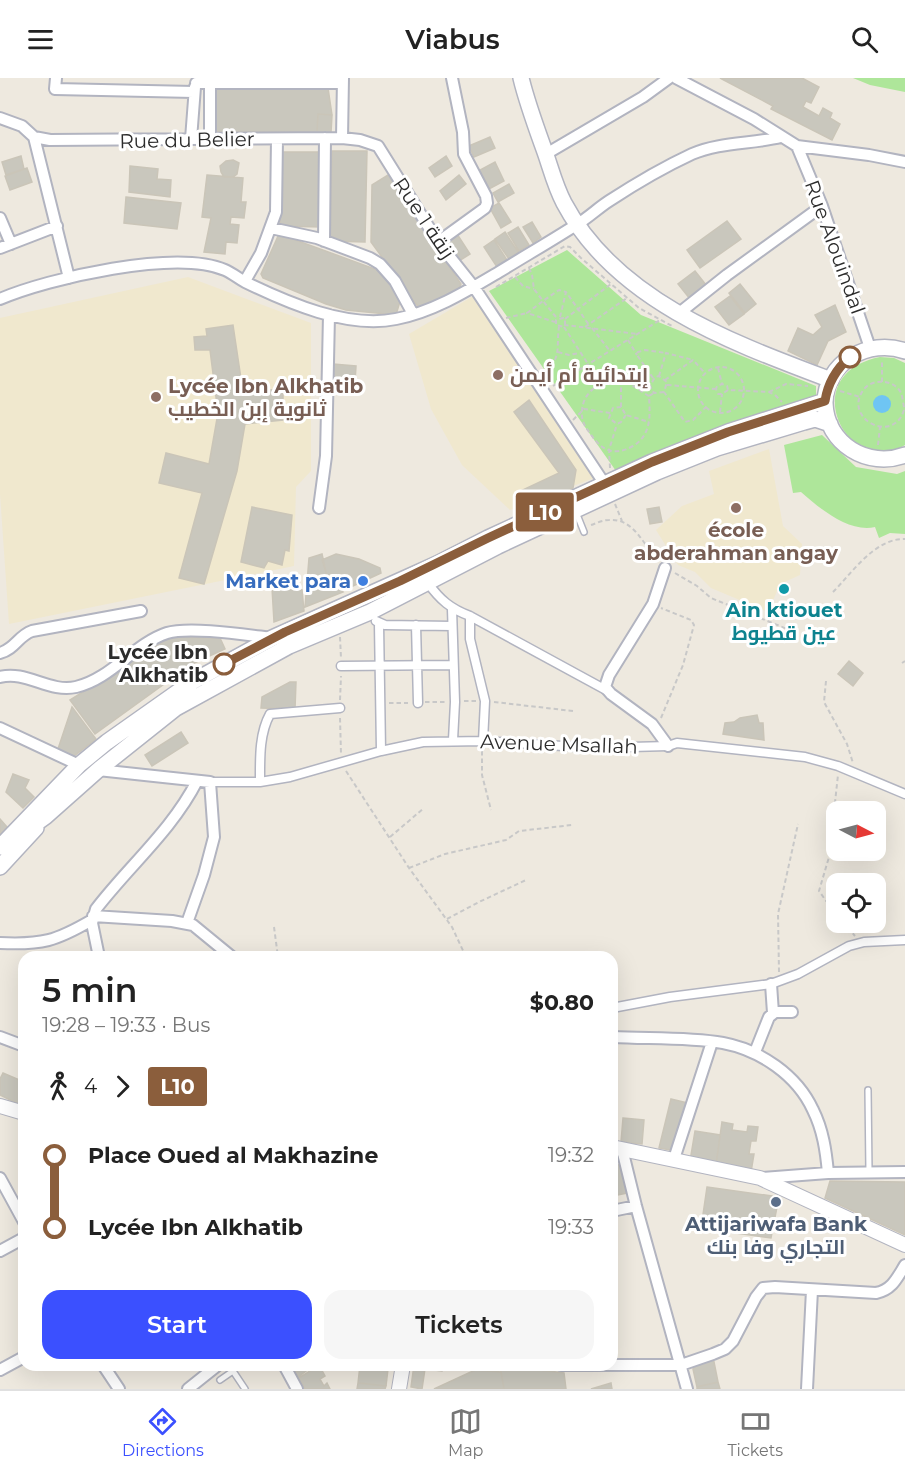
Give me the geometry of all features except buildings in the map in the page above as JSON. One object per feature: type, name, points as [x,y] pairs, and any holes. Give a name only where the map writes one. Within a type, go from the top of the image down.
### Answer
[{"type":"main road","points":[[521,78],[552,178],[577,225],[596,249],[676,320],[836,383]]},
{"type":"main road","points":[[905,351],[895,347],[879,346],[872,354],[850,357],[839,367],[836,383],[825,401],[830,424],[838,438],[849,449],[864,457],[880,460],[896,459],[905,455]]},
{"type":"main road","points":[[0,855],[26,830],[79,765],[182,688],[272,638],[427,569],[605,478],[707,440],[825,401]]},
{"type":"main road","points":[[0,848],[40,813],[176,708],[289,646],[339,625],[375,618],[428,583],[498,546],[575,510],[605,478],[815,419],[830,424]]},
{"type":"main road","points":[[0,837],[19,820],[40,813]]},
{"type":"main road","points":[[0,867],[40,813]]},
{"type":"street","points":[[56,78],[56,89],[142,91],[210,83],[343,81],[342,138]]},
{"type":"street","points":[[142,91],[143,78]]},
{"type":"street","points":[[438,242],[485,208],[488,203],[464,154],[463,132],[452,78]]},
{"type":"street","points":[[546,154],[643,98],[669,78]]},
{"type":"street","points":[[676,78],[754,119],[797,146],[905,162]]},
{"type":"street","points":[[210,83],[210,139]]},
{"type":"street","points":[[191,139],[196,84]]},
{"type":"street","name":"Rue du Belier","points":[[0,118],[22,126],[34,137],[50,140],[342,138],[360,140],[378,147]]},
{"type":"street","points":[[34,137],[69,278]]},
{"type":"street","points":[[0,299],[36,285],[69,278],[170,262],[191,262],[225,270],[245,281],[329,315],[371,321],[396,319],[455,297],[474,287],[577,225],[609,201],[694,154],[714,148],[781,137]]},
{"type":"street","points":[[324,241],[325,138]]},
{"type":"street","points":[[245,281],[261,253],[276,212],[277,139]]},
{"type":"street","name":"Rue Alouindal","points":[[797,146],[822,206],[872,354]]},
{"type":"street","name":"Rue 1 زنقة","points":[[378,147],[438,242],[474,287],[605,478]]},
{"type":"street","points":[[676,320],[727,275],[822,206]]},
{"type":"street","points":[[0,218],[5,246],[57,226]]},
{"type":"street","points":[[271,228],[324,241],[380,264],[395,281],[413,314]]},
{"type":"street","points":[[319,508],[326,456],[329,315]]},
{"type":"street","points":[[606,690],[609,675],[653,604],[665,568]]},
{"type":"street","points":[[428,583],[438,597],[452,609],[470,616],[606,690],[656,728],[668,746]]},
{"type":"street","points":[[452,609],[455,702],[453,740]]},
{"type":"street","points":[[0,653],[11,650],[19,639],[32,631],[141,611]]},
{"type":"street","points":[[470,616],[470,639],[485,701],[483,741]]},
{"type":"street","points":[[381,751],[380,666],[375,618],[416,625],[452,626]]},
{"type":"street","points":[[416,625],[418,703]]},
{"type":"street","points":[[0,677],[19,676],[51,686],[70,688],[94,680],[153,640],[170,632],[191,630],[272,638]]},
{"type":"street","points":[[341,666],[453,665]]},
{"type":"street","points":[[260,782],[261,750],[264,730],[270,714],[340,708]]},
{"type":"street","points":[[0,728],[79,765]]},
{"type":"street","name":"Avenue Msallah","points":[[210,782],[260,782],[290,777],[381,751],[423,742],[453,740],[594,748],[684,744],[790,754],[838,766],[905,794]]},
{"type":"street","points":[[98,770],[210,782],[214,837],[210,856],[187,923]]},
{"type":"street","points":[[98,951],[93,918],[98,907],[174,817],[197,782]]},
{"type":"street","points":[[0,943],[40,943],[55,940],[93,918],[187,923],[201,929],[225,951]]},
{"type":"street","points":[[618,1007],[670,997],[776,983],[798,974],[843,948],[860,943],[905,940]]},
{"type":"street","points":[[755,1052],[767,1020],[773,1013],[776,983]]},
{"type":"street","points":[[773,1013],[792,1012]]},
{"type":"street","points":[[0,1037],[18,1044]]},
{"type":"street","points":[[618,1037],[712,1042],[733,1045],[755,1052],[789,1078],[809,1101],[823,1136],[828,1173]]},
{"type":"street","points":[[674,1159],[712,1042]]},
{"type":"street","points":[[0,1106],[18,1111]]},
{"type":"street","points":[[618,1148],[760,1178],[905,1245]]},
{"type":"street","points":[[618,1151],[636,1206],[687,1389]]},
{"type":"street","points":[[760,1178],[828,1173],[905,1172]]},
{"type":"street","points":[[0,1178],[18,1211]]},
{"type":"street","points":[[618,1209],[636,1206]]},
{"type":"street","points":[[0,1251],[18,1241]]},
{"type":"street","points":[[618,1365],[681,1365],[729,1346],[763,1288],[880,1292],[892,1285],[905,1265]]},
{"type":"street","points":[[807,1389],[812,1290]]},
{"type":"street","points":[[0,1370],[18,1360]]},
{"type":"street","points":[[107,1371],[119,1389]]},
{"type":"street","points":[[188,1389],[210,1371]]},
{"type":"street","points":[[287,1371],[297,1389]]},
{"type":"street","points":[[399,1389],[403,1371]]},
{"type":"lane","points":[[575,510],[584,532]]},
{"type":"lane","points":[[868,1090],[869,1172]]},
{"type":"lane","points":[[220,1380],[233,1371],[245,1389]]},
{"type":"path","points":[[491,289],[565,246],[570,247],[639,308],[660,320],[676,320]]},
{"type":"path","points":[[529,268],[534,289],[559,317],[565,319]]},
{"type":"path","points":[[515,277],[523,286],[534,289]]},
{"type":"path","points":[[565,319],[611,284]]},
{"type":"path","points":[[500,320],[527,314],[559,290],[566,292],[587,326]]},
{"type":"path","points":[[555,322],[559,317],[566,292]]},
{"type":"path","points":[[587,326],[628,298]]},
{"type":"path","points":[[527,314],[555,322],[559,327],[558,352],[553,365],[546,372],[552,380],[547,383]]},
{"type":"path","points":[[565,319],[565,326],[588,364]]},
{"type":"path","points":[[542,377],[550,387],[660,320]]},
{"type":"path","points":[[559,327],[587,326],[637,334]]},
{"type":"path","points":[[592,328],[610,351]]},
{"type":"path","points":[[628,340],[654,378]]},
{"type":"path","points":[[637,355],[640,350],[645,350],[693,360],[705,373]]},
{"type":"path","points":[[558,352],[569,355],[580,352]]},
{"type":"path","points":[[659,376],[666,353]]},
{"type":"path","points":[[872,354],[890,360]]},
{"type":"path","points":[[882,358],[882,382]]},
{"type":"path","points":[[665,380],[693,360]]},
{"type":"path","points":[[725,367],[734,371],[743,381],[745,390],[737,405],[726,413],[715,412],[700,398],[699,388],[705,373],[718,368],[725,367]]},
{"type":"path","points":[[718,368],[722,384],[727,386],[728,390]]},
{"type":"path","points":[[654,393],[650,386],[654,378],[659,376]]},
{"type":"path","points":[[659,376],[665,380],[667,385],[664,392]]},
{"type":"path","points":[[796,381],[810,387],[811,392]]},
{"type":"path","points":[[572,421],[581,410],[588,394],[595,387],[607,382],[621,382],[638,387],[650,396]]},
{"type":"path","points":[[621,382],[621,407],[626,415],[650,422]]},
{"type":"path","points":[[882,382],[895,385],[900,391],[904,410],[900,419],[895,423],[880,427],[869,424],[861,414],[860,397],[870,384],[882,382]]},
{"type":"path","points":[[836,383],[839,391],[860,397]]},
{"type":"path","points":[[716,389],[722,384]]},
{"type":"path","points":[[769,392],[786,384],[808,386]]},
{"type":"path","points":[[667,385],[716,389]]},
{"type":"path","points":[[716,389],[718,394],[722,394]]},
{"type":"path","points":[[720,412],[722,394],[728,390],[769,392],[787,404]]},
{"type":"path","points":[[664,392],[685,422],[693,420],[707,406]]},
{"type":"path","points":[[650,396],[664,392]]},
{"type":"path","points":[[581,410],[584,426],[598,446],[618,451],[636,444],[646,431],[650,422],[650,396]]},
{"type":"path","points":[[617,424],[609,418],[610,413],[613,408],[621,407]]},
{"type":"path","points":[[581,410],[589,409],[610,413]]},
{"type":"path","points":[[622,520],[605,478],[609,450],[617,424],[626,415]]},
{"type":"path","points":[[570,416],[577,427]]},
{"type":"path","points":[[878,449],[880,427]]},
{"type":"path","points":[[605,478],[616,471]]},
{"type":"path","points":[[833,592],[878,548],[896,538],[905,539]]},
{"type":"path","points":[[653,604],[691,620],[694,625],[676,683],[656,728]]},
{"type":"path","points":[[339,625],[342,762],[348,777],[447,920],[463,951]]},
{"type":"path","points":[[826,681],[824,702],[850,750],[853,759],[852,772]]},
{"type":"path","points":[[483,741],[482,775],[491,810]]},
{"type":"path","points":[[826,901],[819,891],[829,857],[838,766]]},
{"type":"path","points":[[390,837],[424,808]]},
{"type":"path","points":[[776,983],[778,914],[798,824]]},
{"type":"path","points":[[410,868],[445,854],[506,840],[519,831],[572,825]]},
{"type":"path","points":[[447,920],[526,880]]},
{"type":"path","points":[[274,927],[277,951]]},
{"type":"path","points":[[852,933],[860,943]]},
{"type":"shaded area","name":"Lycée Ibn Alkhatib ثانوية إبن الخطيب","points":[[188,277],[311,323],[311,471],[296,487],[294,566],[9,624],[0,494],[0,318]]},
{"type":"shaded area","points":[[475,295],[594,478],[510,510],[462,465],[431,409],[409,334]]},
{"type":"shaded area","points":[[769,449],[783,526],[802,544],[800,575],[780,584],[768,612],[711,588],[695,572],[678,565],[656,530],[682,506],[714,494],[709,471]]},
{"type":"green space","points":[[853,78],[905,78],[905,92],[870,85]]},
{"type":"green space","points":[[567,250],[641,315],[816,386],[816,399],[616,471],[489,291]]},
{"type":"green space","points":[[880,357],[894,358],[905,363],[905,445],[884,452],[865,448],[849,437],[838,420],[835,402],[839,383],[854,367]]},
{"type":"green space","points":[[822,435],[856,467],[897,474],[905,471],[905,534],[890,533],[879,538],[875,527],[865,528],[845,523],[825,512],[801,492],[793,493],[784,445]]},
{"type":"water","points":[[882,395],[888,398],[891,404],[888,410],[882,413],[876,410],[873,404],[876,398]]},
{"type":"bus line","name":"L10","points":[[224,664],[272,638],[345,607],[604,483],[728,432],[825,401],[831,380],[839,367],[850,357]]},
{"type":"place","name":"إبتدائية أم أيمن","points":[[498,375]]},
{"type":"place","name":"Lycée Ibn Alkhatib ثانوية إبن الخطيب","points":[[156,397]]},
{"type":"place","name":"école abderahman angay","points":[[736,508]]},
{"type":"place","name":"Market para","points":[[363,581]]},
{"type":"place","name":"Ain ktiouet عين قطيوط","points":[[784,589]]},
{"type":"place","name":"Lycée Ibn Alkhatib","points":[[224,664]]},
{"type":"place","name":"Attijariwafa Bank التجاري وفا بنك","points":[[776,1202]]}]
